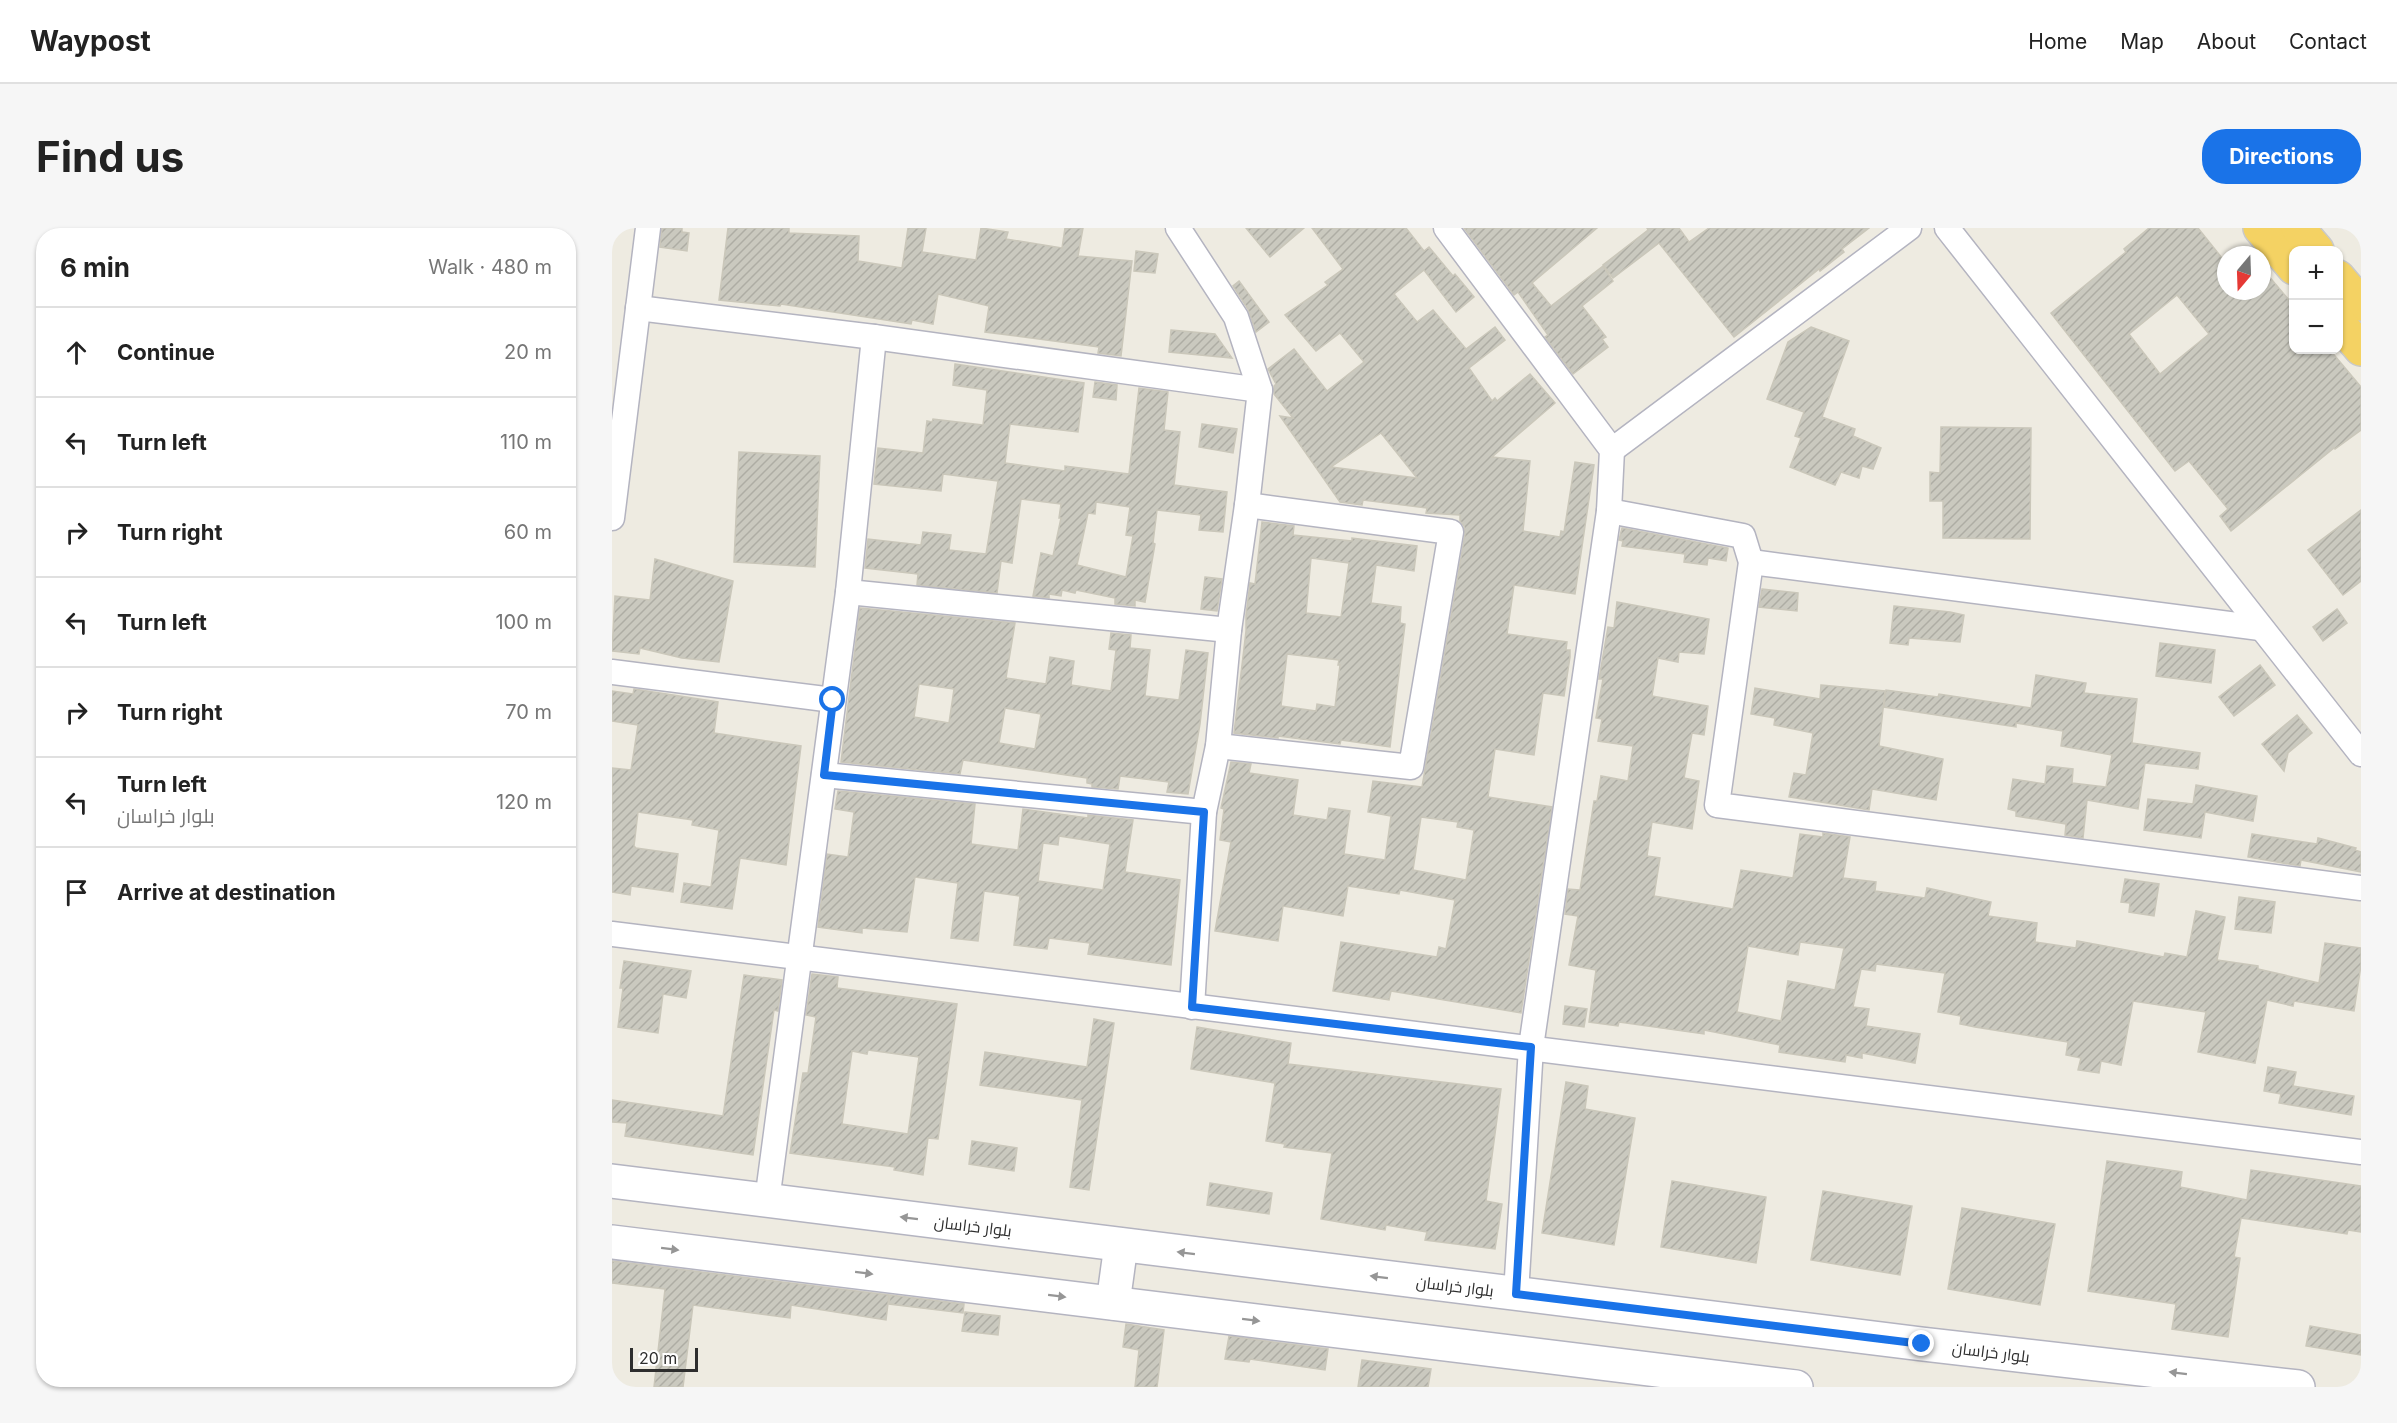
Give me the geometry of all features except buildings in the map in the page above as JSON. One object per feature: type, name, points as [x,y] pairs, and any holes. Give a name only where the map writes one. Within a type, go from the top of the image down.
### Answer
[{"type":"highway","points":[[2260,228],[2289,262]]},
{"type":"highway","points":[[2298,228],[2314,246]]},
{"type":"highway","points":[[2343,283],[2361,304]]},
{"type":"highway","points":[[2343,328],[2361,350]]},
{"type":"main road","name":"بلوار خراسان","points":[[612,1181],[1922,1344],[2298,1387]]},
{"type":"main road","points":[[612,1242],[1796,1387]]},
{"type":"main road","points":[[1113,1303],[1121,1245]]},
{"type":"street","points":[[612,518],[616,442],[638,308],[648,228]]},
{"type":"street","points":[[1178,228],[1236,316],[1260,390],[1247,505],[1229,630],[1218,746],[1204,812],[1192,1007]]},
{"type":"street","points":[[1446,228],[1612,450],[1609,511],[1531,1047],[1516,1294]]},
{"type":"street","points":[[1612,450],[1909,228]]},
{"type":"street","points":[[1947,228],[2361,754]]},
{"type":"street","points":[[638,308],[874,337],[1260,390]]},
{"type":"street","points":[[767,1201],[848,592],[874,337]]},
{"type":"street","points":[[1218,746],[1411,767],[1451,532],[1247,505]]},
{"type":"street","points":[[1609,511],[1743,536],[1751,562],[1717,805],[2361,888]]},
{"type":"street","points":[[1751,562],[2260,628]]},
{"type":"street","points":[[848,592],[1229,630]]},
{"type":"street","points":[[612,672],[833,700]]},
{"type":"street","points":[[824,775],[1204,812]]},
{"type":"street","points":[[612,934],[2361,1152]]},
{"type":"route","points":[[833,700],[824,775],[1204,812],[1192,1007],[1531,1047],[1516,1294],[1922,1344]]}]
